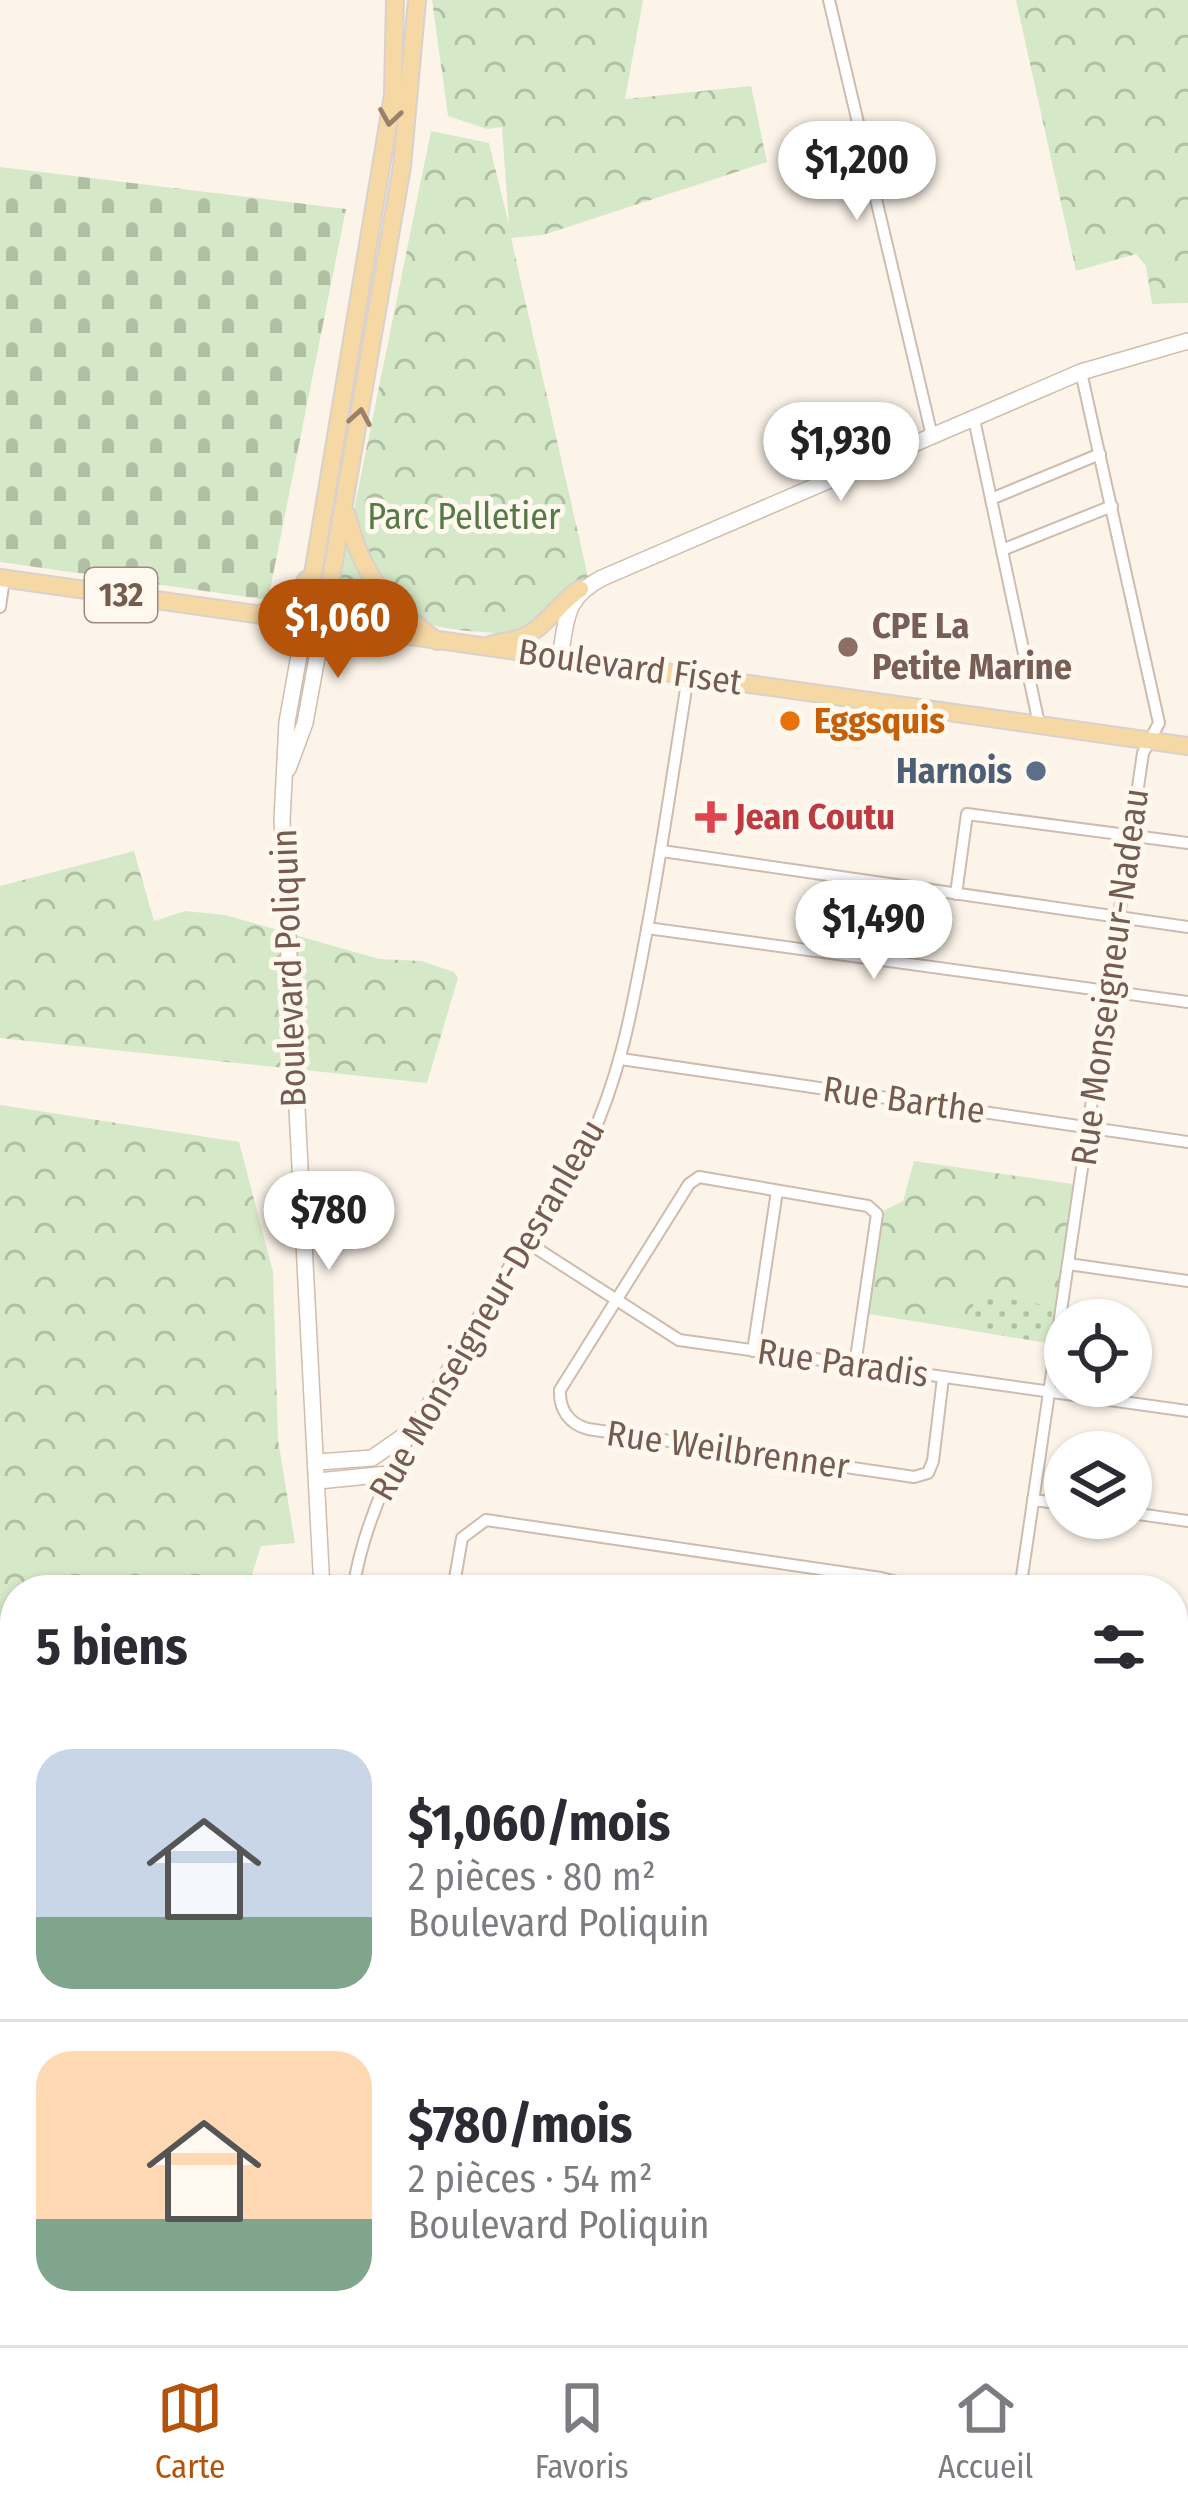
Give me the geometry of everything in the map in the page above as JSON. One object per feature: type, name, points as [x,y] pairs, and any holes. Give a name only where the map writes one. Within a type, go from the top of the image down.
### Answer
[{"type":"main road","name":"Boulevard Poliquin","points":[[314,623],[317,551],[393,95],[394,0]]},
{"type":"main road","name":"Boulevard Poliquin","points":[[314,623],[344,506],[402,166],[417,0]]},
{"type":"main road","points":[[344,506],[354,545],[378,591],[438,641]]},
{"type":"main road","points":[[259,614],[289,603],[302,592],[317,551]]},
{"type":"main road","name":"Boulevard Fiset","points":[[2,579],[1188,746]]},
{"type":"main road","points":[[480,647],[524,637],[580,590]]},
{"type":"street","points":[[830,0],[932,436]]},
{"type":"street","points":[[560,657],[568,610],[580,590],[1081,373],[1188,341]]},
{"type":"street","name":"Rue Monseigneur-Nadeau","points":[[1063,1299],[1143,753],[1159,723],[1081,373]]},
{"type":"street","points":[[974,419],[1040,724]]},
{"type":"street","points":[[991,499],[1100,454]]},
{"type":"street","points":[[1002,550],[1112,506]]},
{"type":"street","points":[[0,607],[2,579]]},
{"type":"street","name":"Boulevard Poliquin","points":[[314,623],[304,726],[284,778],[282,820],[321,1575]]},
{"type":"street","name":"Rue Monseigneur-Desranleau","points":[[356,1575],[362,1538],[388,1474],[524,1241],[587,1147],[621,1058],[662,851],[688,676]]},
{"type":"street","points":[[956,894],[967,814],[1188,844]]},
{"type":"street","points":[[662,851],[1188,927]]},
{"type":"street","points":[[647,928],[1188,1002]]},
{"type":"street","name":"Rue Barthe","points":[[621,1058],[1188,1142]]},
{"type":"street","name":"Rue Weilbrenner","points":[[777,1191],[699,1178],[689,1184],[560,1390],[559,1402],[566,1415],[588,1430],[914,1477],[928,1473],[933,1461],[944,1378]]},
{"type":"street","points":[[752,1351],[777,1191],[868,1206],[877,1214],[855,1365]]},
{"type":"street","name":"Rue Paradis","points":[[524,1241],[679,1340],[1044,1391]]},
{"type":"street","points":[[1068,1264],[1188,1281]]},
{"type":"street","name":"Rue Paradis","points":[[1152,1406],[1188,1411]]},
{"type":"street","name":"Rue Monseigneur-Nadeau","points":[[1022,1575],[1047,1407]]},
{"type":"street","points":[[318,1462],[359,1462],[386,1451],[411,1431]]},
{"type":"street","points":[[359,1462],[388,1474]]},
{"type":"street","points":[[318,1481],[388,1474]]},
{"type":"street","points":[[1034,1500],[1044,1501]]},
{"type":"street","points":[[1152,1517],[1188,1522]]},
{"type":"street","points":[[456,1575],[462,1538],[486,1520],[861,1575]]},
{"type":"green space","name":"Parc Pelletier","points":[[432,0],[643,0],[625,99],[751,86],[767,162],[543,235],[511,238],[588,577],[517,635],[432,625],[398,607],[374,578],[356,524],[355,505],[431,131],[489,143],[509,225],[502,127],[487,129],[448,116]]},
{"type":"green space","points":[[1016,0],[1188,0],[1188,303],[1152,304],[1146,266],[1136,254],[1076,271]]},
{"type":"green space","points":[[0,167],[346,209],[268,600],[0,562]]},
{"type":"green space","points":[[348,538],[412,625],[334,613]]},
{"type":"green space","points":[[134,851],[154,921],[185,911],[225,915],[379,959],[422,961],[454,972],[458,978],[427,1083],[0,1038],[0,886]]},
{"type":"green space","points":[[0,1105],[239,1142],[273,1272],[278,1440],[295,1543],[261,1546],[252,1575],[0,1575]]},
{"type":"green space","points":[[914,1161],[1079,1185],[1063,1299],[1044,1299],[1044,1342],[863,1313],[877,1214],[903,1201]]},
{"type":"green space","points":[[975,1293],[1044,1305],[1044,1342],[969,1330]]},
{"type":"place","name":"CPE La Petite Marine","points":[[848,647]]},
{"type":"place","name":"Eggsquis","points":[[790,721]]},
{"type":"place","name":"Harnois","points":[[1036,771]]},
{"type":"place","name":"Jean Coutu","points":[[711,817]]}]
